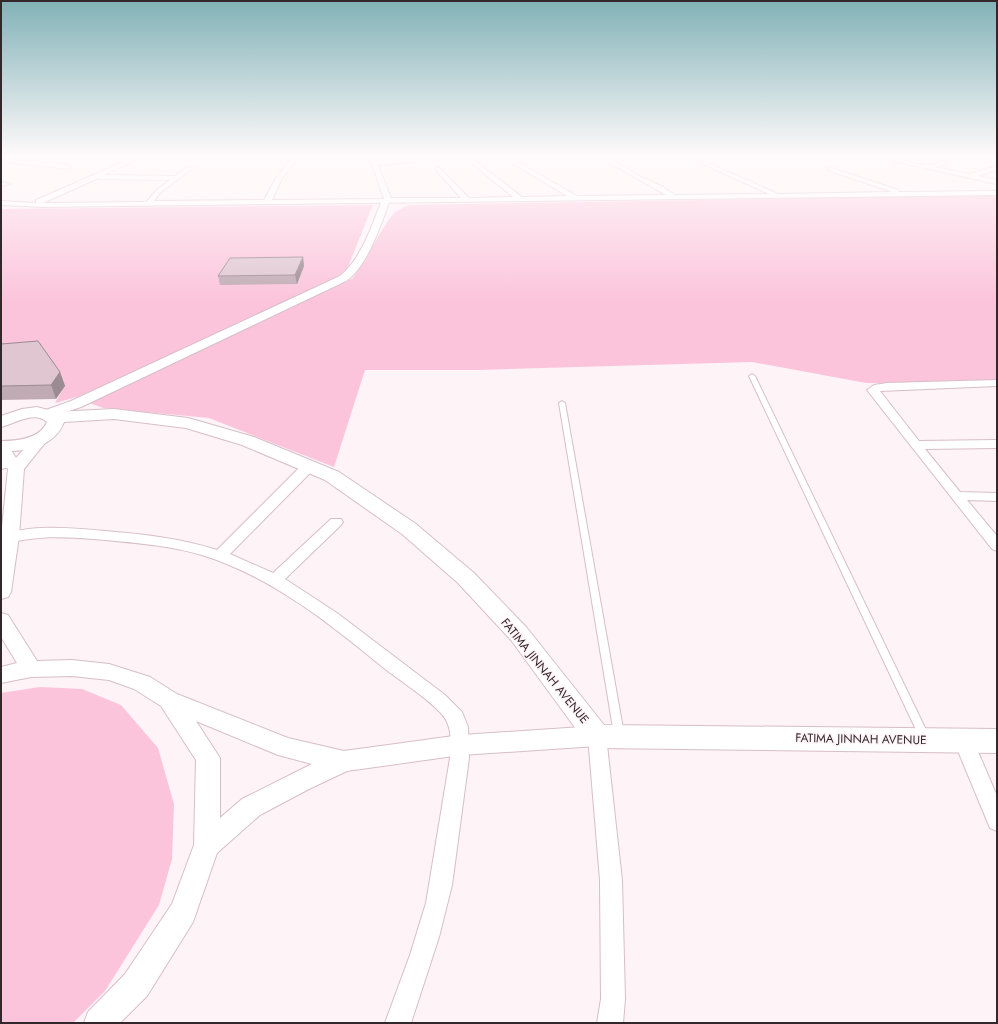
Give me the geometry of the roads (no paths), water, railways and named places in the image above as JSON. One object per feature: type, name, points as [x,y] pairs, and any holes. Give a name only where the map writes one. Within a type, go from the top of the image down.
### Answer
[{"type":"main road","name":"FATIMA JINNAH AVENUE","points":[[3,420],[29,413],[51,416],[114,414],[188,423],[248,441],[310,465],[332,476],[409,529],[466,578],[519,634],[597,736],[926,740],[963,739],[997,741]]},
{"type":"main road","points":[[2,446],[16,446],[41,438],[55,427],[56,421],[51,416]]},
{"type":"street","points":[[51,416],[332,285],[346,277],[363,252],[377,225],[385,206]]},
{"type":"street","points":[[997,384],[887,386],[878,387],[873,390],[915,445],[958,496],[997,546]]},
{"type":"street","points":[[9,466],[41,438]]},
{"type":"street","points":[[915,445],[997,444]]},
{"type":"street","points":[[1,592],[6,538],[9,466],[2,446]]},
{"type":"street","points":[[219,556],[310,465]]},
{"type":"street","points":[[958,496],[997,497]]},
{"type":"street","points":[[274,581],[336,522]]},
{"type":"street","points":[[6,538],[45,532],[158,540],[207,551],[246,566],[274,581],[354,633],[434,697],[454,716],[461,744],[441,886],[422,955],[398,1023]]},
{"type":"street","points":[[1,620],[31,669]]},
{"type":"street","points":[[1,675],[31,669],[72,668],[109,672],[142,683],[170,700],[286,748],[344,761]]},
{"type":"street","points":[[99,1023],[136,985],[183,912],[207,845],[208,758],[170,700]]},
{"type":"street","points":[[207,845],[251,807],[300,781],[344,761],[461,744],[597,736],[611,880],[614,999],[610,1023]]},
{"type":"street","points":[[963,739],[997,821]]},
{"type":"lane","points":[[752,376],[817,510],[891,671],[926,740]]},
{"type":"lane","points":[[562,403],[620,736]]}]
